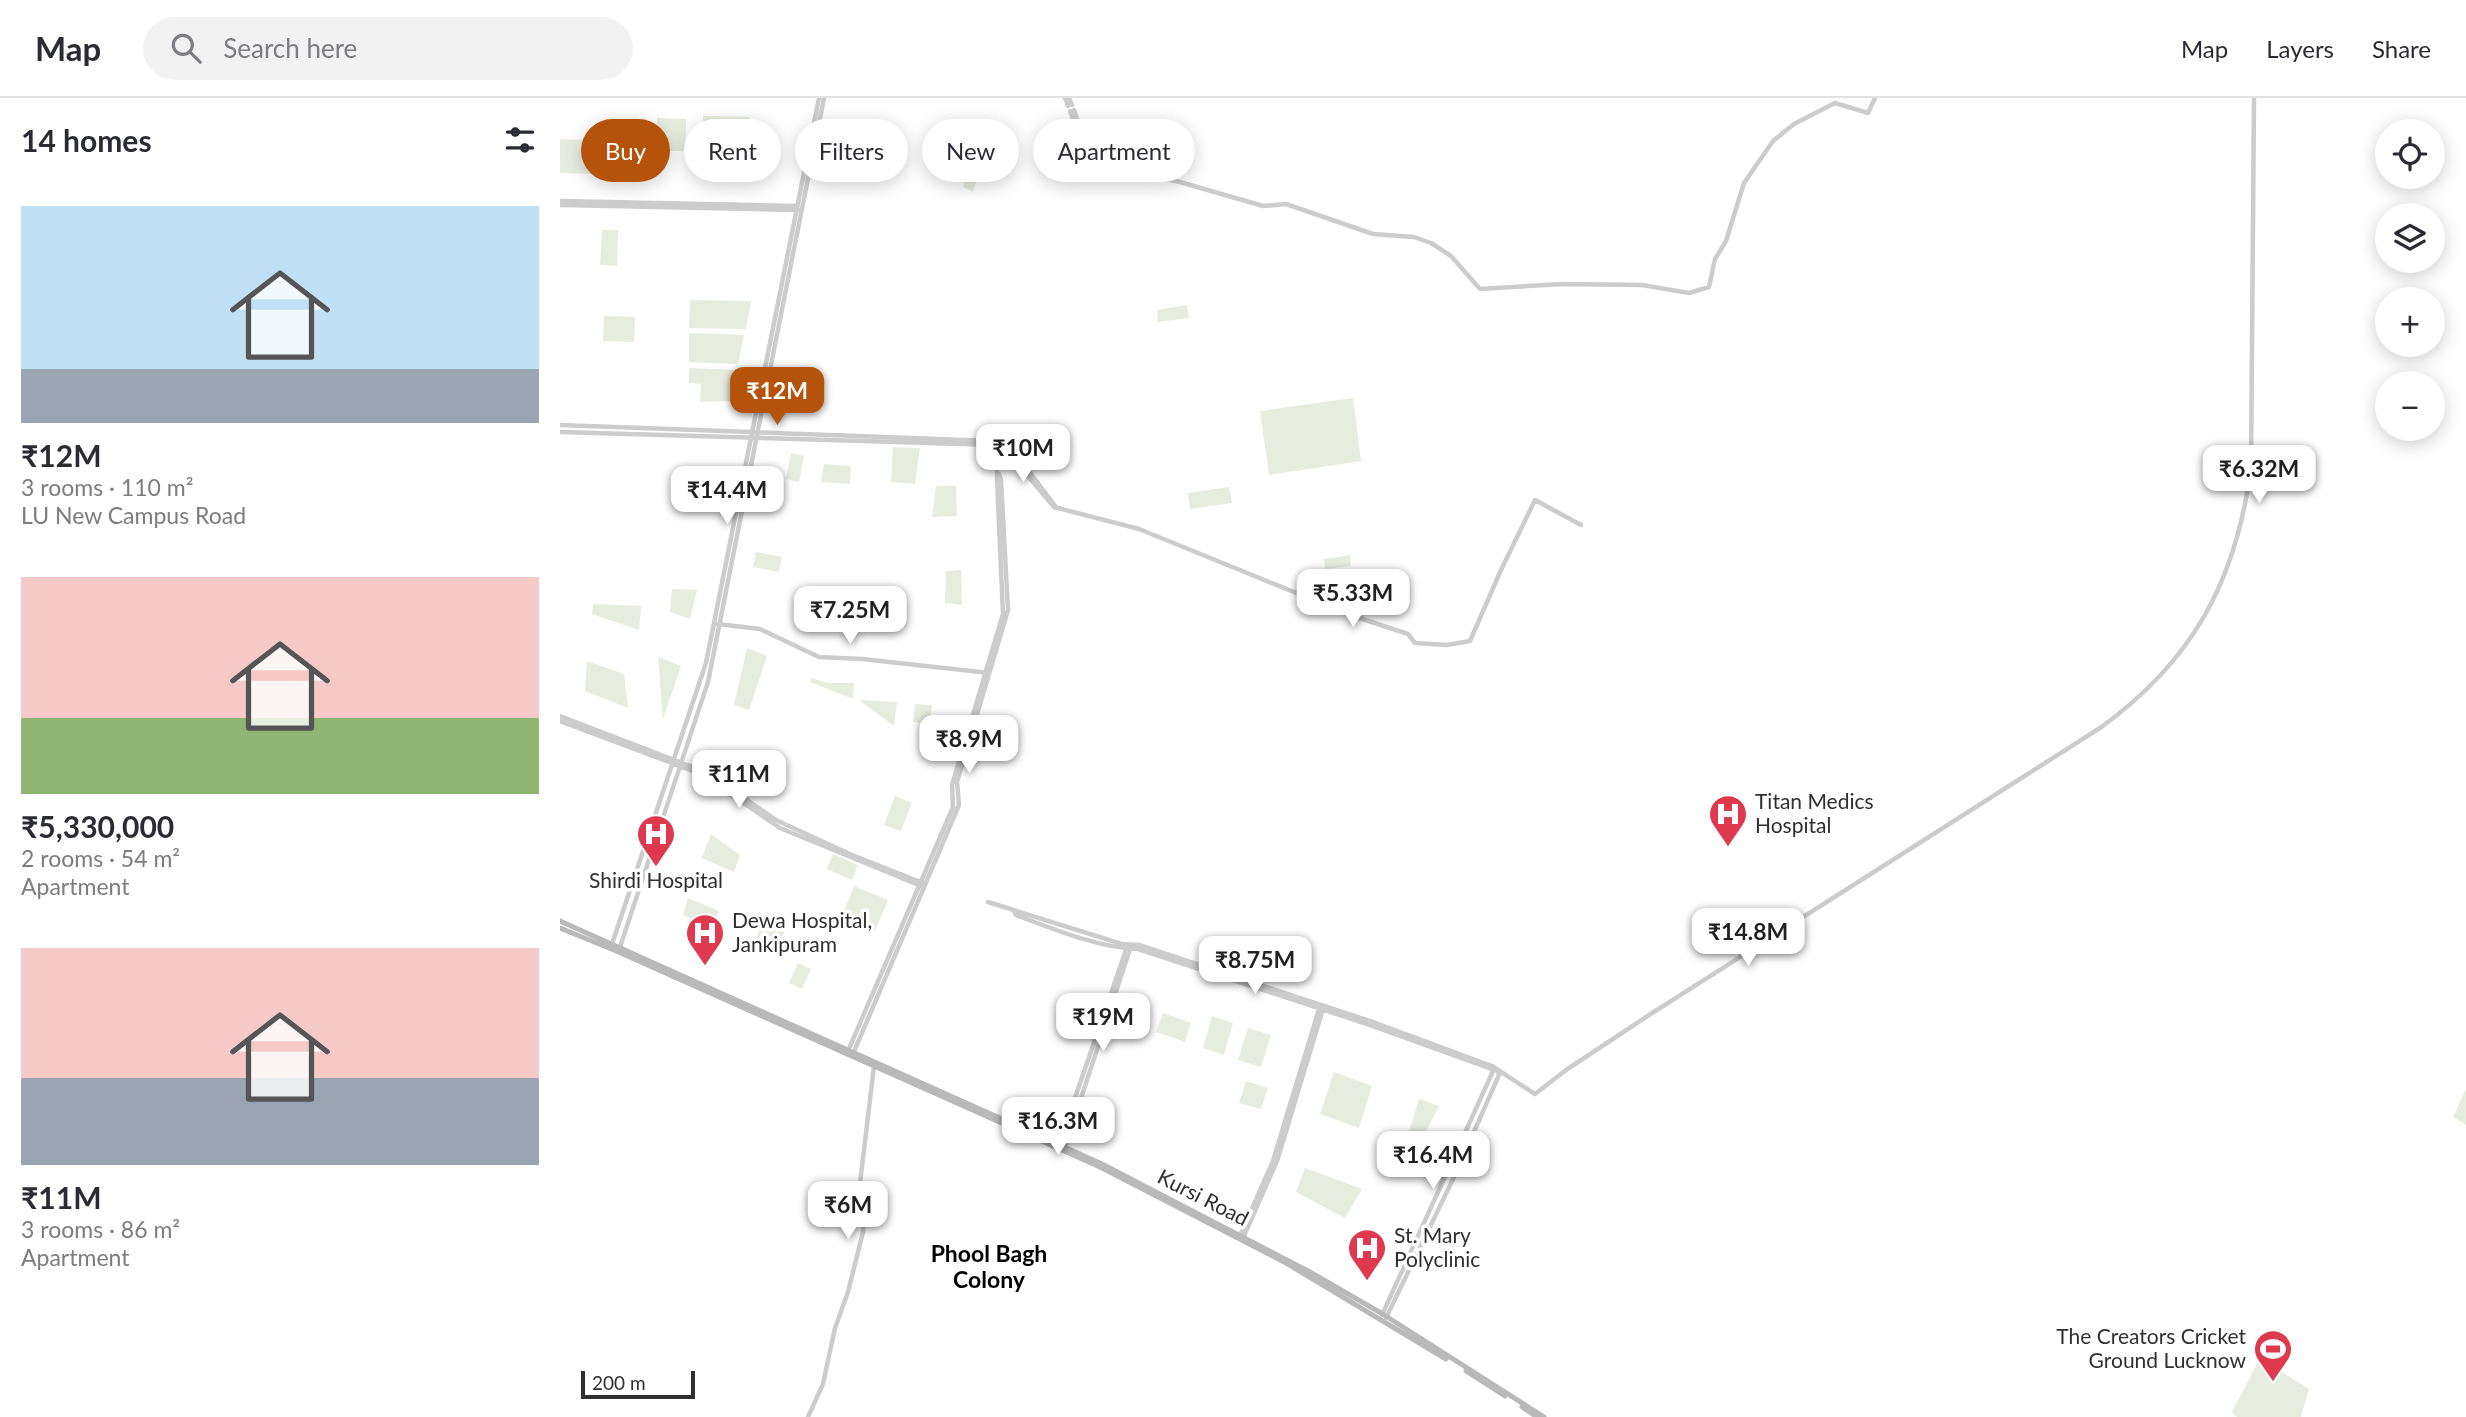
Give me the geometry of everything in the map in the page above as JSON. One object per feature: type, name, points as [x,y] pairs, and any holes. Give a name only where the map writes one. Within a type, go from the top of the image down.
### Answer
[{"type":"main road","name":"Kursi Road","points":[[560,921],[1061,1147],[1241,1238],[1384,1317],[1537,1417]]},
{"type":"main road","name":"Kursi Road","points":[[560,928],[612,946]]},
{"type":"main road","name":"Kursi Road","points":[[850,1053],[874,1066],[1061,1147]]},
{"type":"main road","name":"Kursi Road","points":[[1472,1373],[1544,1417]]},
{"type":"street","points":[[619,949],[717,624],[822,98]]},
{"type":"street","points":[[1067,98],[1093,163],[1180,182],[1263,206],[1286,204],[1373,234],[1414,237],[1431,243],[1451,256],[1480,289],[1562,284],[1643,285],[1689,293],[1709,287],[1715,260],[1726,241],[1744,183],[1773,142],[1794,124],[1835,103],[1868,113],[1875,98]]},
{"type":"street","points":[[988,902],[1128,947],[1139,945],[1321,1008],[1495,1070],[1535,1094],[1640,1021],[2100,728],[2135,701],[2178,656],[2198,628],[2218,590],[2237,542],[2246,506],[2251,468],[2252,426],[2254,98]]},
{"type":"street","points":[[560,203],[800,208]]},
{"type":"street","points":[[560,425],[1015,448],[1027,475],[1056,507],[1139,529],[1327,605],[1408,634],[1415,642],[1447,645],[1470,641],[1535,500],[1581,525]]},
{"type":"street","points":[[560,432],[754,435]]},
{"type":"street","points":[[850,1053],[959,805],[957,782],[1008,610],[997,445]]},
{"type":"street","points":[[717,624],[760,629],[819,657],[988,673]]},
{"type":"street","points":[[560,718],[677,763],[710,780],[780,828],[924,885]]},
{"type":"street","points":[[612,946],[677,763]]},
{"type":"street","points":[[1061,1147],[1128,947]]},
{"type":"street","points":[[1241,1238],[1273,1161],[1321,1008]]},
{"type":"street","points":[[808,1417],[823,1384],[835,1328],[848,1292],[863,1233],[865,1213],[858,1200],[874,1066]]},
{"type":"street","points":[[1384,1317],[1495,1070]]},
{"type":"shaded area","points":[[703,116],[750,117],[750,119],[703,119]]},
{"type":"shaded area","points":[[657,118],[686,119],[684,151],[670,151],[670,119]]},
{"type":"shaded area","points":[[560,139],[581,140],[581,174],[560,173]]},
{"type":"shaded area","points":[[965,182],[976,182],[973,192],[963,187]]},
{"type":"shaded area","points":[[602,230],[618,230],[617,266],[600,265]]},
{"type":"shaded area","points":[[690,300],[751,301],[746,329],[689,328]]},
{"type":"shaded area","points":[[1187,305],[1189,318],[1158,322],[1157,310]]},
{"type":"shaded area","points":[[604,316],[635,317],[634,342],[603,341]]},
{"type":"shaded area","points":[[689,333],[744,335],[738,364],[689,362]]},
{"type":"shaded area","points":[[689,368],[738,370],[731,401],[700,402],[701,384],[689,383]]},
{"type":"shaded area","points":[[1353,398],[1361,461],[1269,475],[1260,411]]},
{"type":"shaded area","points":[[893,447],[920,448],[915,484],[891,482]]},
{"type":"shaded area","points":[[791,453],[804,456],[799,482],[786,479]]},
{"type":"shaded area","points":[[824,464],[851,466],[850,484],[821,482]]},
{"type":"shaded area","points":[[936,486],[956,486],[957,516],[932,517]]},
{"type":"shaded area","points":[[1229,487],[1232,503],[1190,509],[1188,493]]},
{"type":"shaded area","points":[[756,552],[782,557],[779,572],[753,567]]},
{"type":"shaded area","points":[[1350,555],[1351,566],[1325,569],[1324,559]]},
{"type":"shaded area","points":[[961,570],[962,605],[945,603],[946,571]]},
{"type":"shaded area","points":[[672,589],[697,590],[690,619],[670,612]]},
{"type":"shaded area","points":[[886,593],[906,597],[904,610],[883,606]]},
{"type":"shaded area","points":[[593,604],[641,606],[639,630],[592,614]]},
{"type":"shaded area","points":[[747,648],[767,656],[749,710],[734,705]]},
{"type":"shaded area","points":[[658,657],[681,666],[663,719]]},
{"type":"shaded area","points":[[587,661],[624,674],[628,708],[585,691]]},
{"type":"shaded area","points":[[811,678],[828,683],[854,683],[853,699],[810,682]]},
{"type":"shaded area","points":[[859,700],[897,702],[894,726]]},
{"type":"shaded area","points":[[915,704],[932,705],[930,724],[913,722]]},
{"type":"shaded area","points":[[895,796],[912,803],[901,831],[884,825]]},
{"type":"shaded area","points":[[711,834],[740,855],[734,872],[702,858]]},
{"type":"shaded area","points":[[833,854],[858,865],[852,880],[827,869]]},
{"type":"shaded area","points":[[854,886],[888,900],[875,931],[842,916]]},
{"type":"shaded area","points":[[688,898],[719,911],[713,928],[683,915]]},
{"type":"shaded area","points":[[767,912],[789,922],[774,955],[753,946]]},
{"type":"shaded area","points":[[798,963],[811,969],[802,989],[789,983]]},
{"type":"shaded area","points":[[1163,1013],[1191,1023],[1185,1042],[1156,1032]]},
{"type":"shaded area","points":[[1212,1016],[1233,1023],[1224,1055],[1203,1048]]},
{"type":"shaded area","points":[[1248,1028],[1271,1035],[1261,1067],[1238,1060]]},
{"type":"shaded area","points":[[1334,1072],[1372,1086],[1359,1128],[1320,1114]]},
{"type":"shaded area","points":[[1246,1081],[1268,1088],[1261,1109],[1239,1103]]},
{"type":"shaded area","points":[[2466,1089],[2466,1125],[2453,1117]]},
{"type":"shaded area","points":[[1419,1099],[1439,1106],[1418,1147],[1405,1144]]},
{"type":"shaded area","points":[[1305,1168],[1362,1189],[1345,1218],[1296,1192]]},
{"type":"shaded area","name":"The Creators Cricket Ground Lucknow","points":[[2260,1358],[2309,1389],[2301,1417],[2237,1417],[2232,1412]]},
{"type":"place","name":"Titan Medics Hospital","points":[[1728,848]]},
{"type":"place","name":"Shirdi Hospital","points":[[656,868]]},
{"type":"place","name":"Dewa Hospital, Jankipuram","points":[[705,967]]},
{"type":"place","name":"St. Mary Polyclinic","points":[[1367,1282]]},
{"type":"place","name":"The Creators Cricket Ground Lucknow","points":[[2273,1383]]},
{"type":"district","name":"Phool Bagh Colony","points":[[989,1267]]}]
